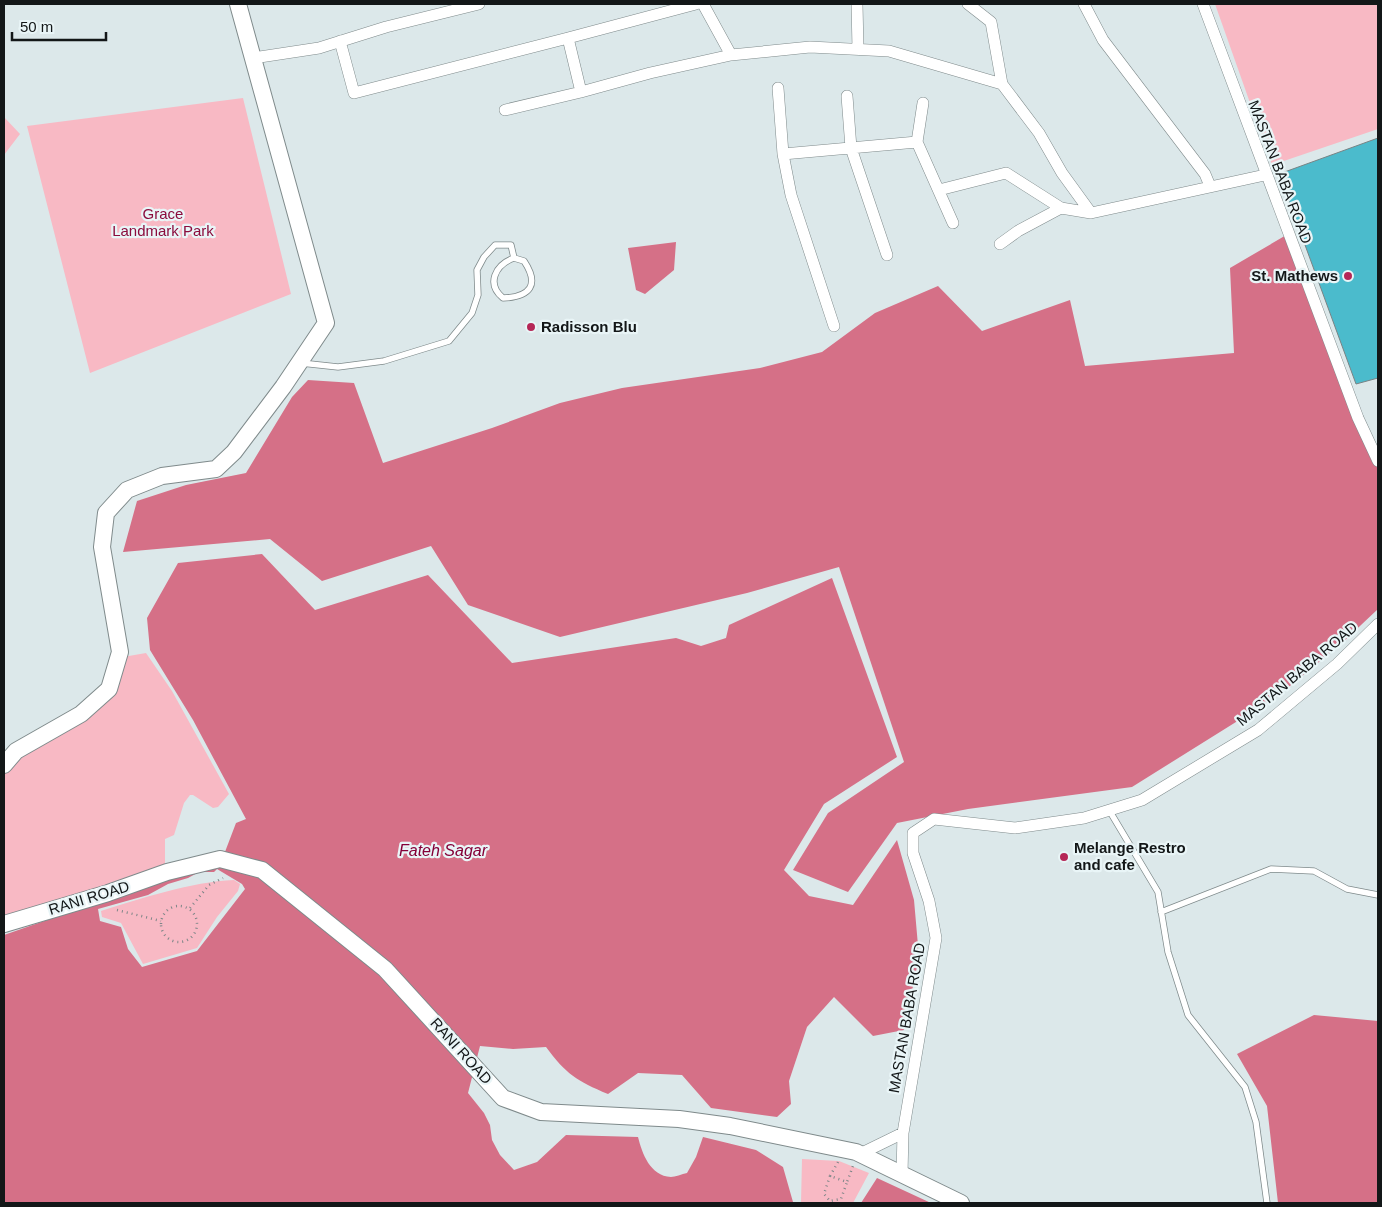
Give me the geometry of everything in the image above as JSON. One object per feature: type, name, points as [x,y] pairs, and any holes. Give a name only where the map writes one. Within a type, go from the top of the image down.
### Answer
[{"type":"street","points":[[4,765],[16,751],[81,714],[109,689],[120,652],[102,547],[106,513],[127,490],[162,476],[216,469],[234,452],[326,323],[238,4]]},
{"type":"street","points":[[253,58],[319,48],[479,4]]},
{"type":"street","points":[[340,41],[354,92],[696,4]]},
{"type":"street","points":[[704,4],[731,54]]},
{"type":"street","points":[[857,4],[858,49]]},
{"type":"street","points":[[968,4],[991,22],[1002,84],[1039,133],[1062,173],[1091,213]]},
{"type":"street","points":[[1084,4],[1103,40],[1204,174],[1210,186]]},
{"type":"street","name":"MASTAN BABA ROAD","points":[[1202,4],[1358,418],[1378,461]]},
{"type":"street","points":[[568,38],[580,92]]},
{"type":"street","points":[[505,110],[731,54],[810,47],[889,50],[1002,84]]},
{"type":"street","points":[[778,88],[783,154],[791,195],[834,326]]},
{"type":"street","points":[[846,96],[851,148],[887,255]]},
{"type":"street","points":[[923,103],[917,142],[953,223]]},
{"type":"street","points":[[783,154],[917,142]]},
{"type":"street","points":[[939,190],[1006,173],[1060,208],[1091,213],[1265,175]]},
{"type":"street","points":[[1000,244],[1018,231],[1060,208]]},
{"type":"street","name":"MASTAN BABA ROAD","points":[[902,1174],[902,1133],[936,938],[929,901],[913,853],[913,833],[934,819],[1016,828],[1084,818],[1142,800],[1258,730],[1337,664],[1378,624]]},
{"type":"street","name":"RANI ROAD","points":[[4,924],[108,893],[167,872],[220,858],[262,870],[385,969],[503,1098],[541,1112],[688,1120],[730,1126],[902,1174],[961,1203]]},
{"type":"street","points":[[856,1160],[902,1133]]},
{"type":"lane","points":[[299,363],[338,367],[384,361],[449,341],[472,313],[478,295],[477,270],[484,257],[495,245],[510,245],[514,258]]},
{"type":"lane","points":[[514,258],[524,261],[532,272],[532,284],[528,292],[517,298],[503,298],[497,293],[494,282],[496,272],[503,262],[514,258]]},
{"type":"lane","points":[[1108,810],[1158,892],[1168,952],[1188,1015],[1245,1087],[1256,1122],[1268,1203]]},
{"type":"lane","points":[[1161,912],[1272,870],[1314,871],[1347,889],[1378,895]]},
{"type":"path","points":[[190,908],[209,885],[223,878]]},
{"type":"path","points":[[178,905],[190,908],[197,918],[197,930],[194,935],[184,942],[172,941],[167,938],[161,927],[161,921],[166,910],[178,905]]},
{"type":"path","points":[[118,910],[161,921]]},
{"type":"path","points":[[839,1161],[830,1176],[824,1194],[830,1202],[841,1199],[856,1160]]},
{"type":"path","points":[[830,1176],[847,1182]]},
{"type":"green space","points":[[1215,4],[1378,4],[1378,129],[1272,165]]},
{"type":"green space","name":"Grace Landmark Park","points":[[243,98],[291,294],[90,373],[27,126]]},
{"type":"green space","points":[[4,117],[20,134],[4,155]]},
{"type":"green space","points":[[146,653],[172,691],[229,794],[218,807],[213,808],[190,795],[184,803],[174,835],[165,839],[165,869],[4,917],[4,773],[19,755],[79,722],[123,657]]},
{"type":"green space","points":[[234,880],[240,884],[238,891],[217,917],[197,948],[143,964],[121,923],[102,917],[101,911],[150,896],[184,887]]},
{"type":"green space","points":[[802,1159],[839,1161],[869,1173],[853,1203],[801,1203]]},
{"type":"water","points":[[1288,234],[1378,466],[1378,609],[1343,642],[1279,695],[1132,787],[968,809],[897,823],[848,892],[793,870],[828,813],[904,762],[839,567],[747,593],[560,637],[468,605],[431,546],[322,581],[270,539],[123,552],[137,501],[186,485],[246,473],[292,397],[308,380],[354,383],[383,463],[492,428],[560,403],[622,388],[760,368],[822,352],[875,313],[938,286],[982,331],[1070,300],[1085,366],[1234,353],[1230,268]]},
{"type":"water","points":[[676,242],[674,270],[645,294],[636,290],[628,248]]},
{"type":"water","name":"Fateh Sagar","points":[[262,554],[315,610],[428,575],[512,663],[676,638],[701,646],[726,638],[729,625],[832,578],[897,757],[824,804],[784,870],[809,896],[853,905],[897,840],[914,900],[919,957],[904,1030],[873,1036],[834,997],[807,1027],[789,1081],[791,1104],[777,1117],[711,1108],[682,1075],[638,1073],[608,1094],[573,1076],[546,1047],[513,1049],[480,1046],[468,1093],[484,1113],[490,1125],[492,1140],[500,1155],[514,1170],[537,1162],[566,1135],[638,1137],[642,1150],[652,1168],[664,1176],[673,1177],[687,1173],[696,1157],[703,1137],[756,1150],[783,1167],[793,1202],[4,1203],[4,935],[145,886],[220,865],[236,823],[246,819],[193,720],[150,650],[147,618],[178,563]],"holes":[[[217,869],[242,884],[245,889],[197,951],[142,967],[128,949],[121,927],[100,921],[98,909],[148,895],[168,884],[188,878],[199,872],[214,872]]]},
{"type":"water","points":[[1314,1015],[1378,1021],[1378,1203],[1278,1203],[1267,1106],[1237,1054]]},
{"type":"water","points":[[877,1178],[931,1203],[861,1203]]},
{"type":"building","name":"St. Mathews","points":[[1378,138],[1378,378],[1356,384],[1279,174]]},
{"type":"place","name":"St. Mathews","points":[[1348,276]]},
{"type":"place","name":"Radisson Blu","points":[[531,327]]},
{"type":"place","name":"Melange Restro and cafe","points":[[1064,857]]}]
